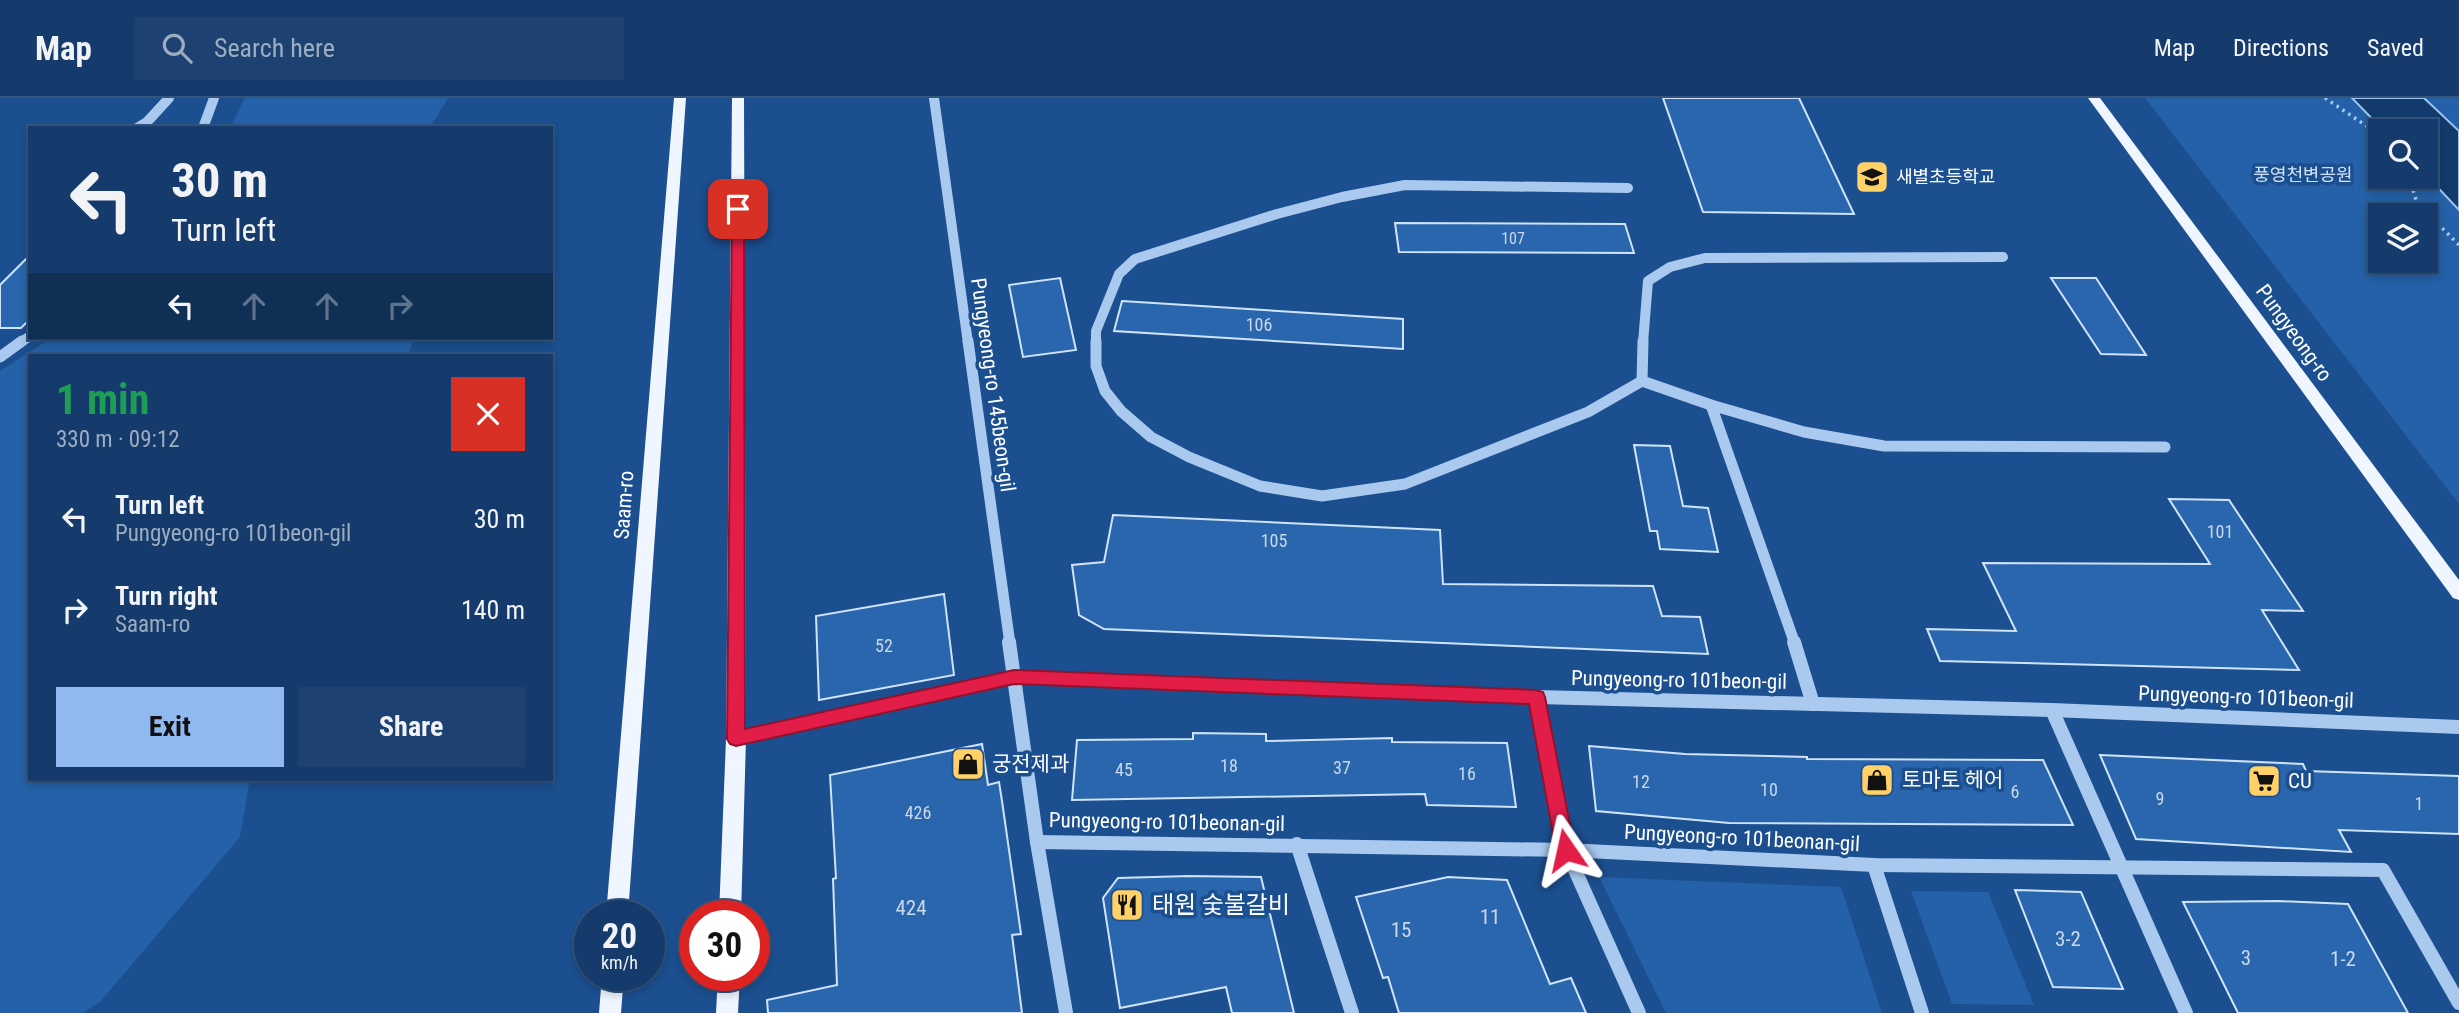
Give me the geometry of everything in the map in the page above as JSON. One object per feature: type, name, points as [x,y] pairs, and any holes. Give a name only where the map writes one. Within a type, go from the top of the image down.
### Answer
[{"type":"main road","name":"Saam-ro","points":[[618,900],[680,98]]},
{"type":"main road","points":[[731,900],[736,739],[738,98]]},
{"type":"main road","name":"Pungyeong-ro","points":[[2094,98],[2459,593]]},
{"type":"main road","points":[[610,1013],[611,991]]},
{"type":"main road","points":[[727,1013],[728,991]]},
{"type":"street","points":[[140,126],[169,98]]},
{"type":"street","points":[[205,126],[214,98]]},
{"type":"street","name":"Pungyeong-ro 145beon-gil","points":[[934,98],[1014,677]]},
{"type":"street","points":[[1628,188],[1405,186],[1342,197],[1277,214],[1135,259],[1119,274],[1096,331],[1096,366],[1105,391],[1121,411],[1151,437],[1189,457],[1260,486],[1322,496],[1405,484],[1588,412],[1642,381],[1711,405],[1804,432],[1884,446],[2165,447]]},
{"type":"street","points":[[1642,381],[1644,309],[1648,281],[1670,267],[1705,258],[2003,257]]},
{"type":"street","points":[[0,357],[28,338]]},
{"type":"street","points":[[1711,405],[1802,664],[1813,704]]},
{"type":"street","name":"Pungyeong-ro 101beon-gil","points":[[736,739],[1014,677],[1536,697],[2052,710],[2459,727]]},
{"type":"street","name":"Pungyeong-ro 101beonan-gil","points":[[1014,677],[1037,842],[1066,1013]]},
{"type":"street","points":[[1536,697],[1566,850],[1639,1013]]},
{"type":"street","points":[[2052,710],[2118,865],[2186,1013]]},
{"type":"street","name":"Pungyeong-ro 101beonan-gil","points":[[1037,842],[1566,850],[1874,865],[2118,865],[2383,870],[2459,1003]]},
{"type":"street","name":"Pungyeong-ro 101beonan-gil","points":[[1297,844],[1352,1013]]},
{"type":"street","name":"Pungyeong-ro 101beonan-gil","points":[[1874,865],[1922,1013]]},
{"type":"path","points":[[2325,98],[2368,127]]},
{"type":"path","points":[[2413,189],[2417,203],[2459,245]]},
{"type":"green space","points":[[245,98],[448,98],[431,126],[231,126]]},
{"type":"green space","name":"풍영천변공원","points":[[2145,98],[2459,98],[2459,504]]},
{"type":"green space","points":[[48,340],[413,340],[409,354],[28,354],[28,781],[250,781],[240,837],[101,1001],[83,1013],[0,1013],[0,371]]},
{"type":"green space","points":[[1599,877],[1841,887],[1882,1013],[1666,1013]]},
{"type":"green space","points":[[1911,891],[1988,892],[2034,1005],[1952,1004]]},
{"type":"shaded area","points":[[2352,98],[2424,98],[2459,131],[2459,210],[2438,188],[2438,119],[2372,119]]},
{"type":"building","name":"새별초등학교","points":[[1663,98],[1799,98],[1854,214],[1703,212]]},
{"type":"building","points":[[1395,223],[1625,224],[1634,253],[1399,252]]},
{"type":"building","points":[[28,257],[28,321],[21,328],[0,328],[0,285]]},
{"type":"building","points":[[1060,278],[1076,350],[1023,357],[1009,285]]},
{"type":"building","points":[[2051,278],[2096,278],[2146,355],[2101,354]]},
{"type":"building","points":[[1122,301],[1403,319],[1403,349],[1114,331]]},
{"type":"building","points":[[1634,445],[1670,446],[1683,506],[1708,508],[1718,552],[1660,549],[1657,531],[1650,531]]},
{"type":"building","points":[[2169,499],[2229,500],[2303,611],[2262,610],[2299,670],[1940,661],[1927,629],[2016,631],[1983,563],[2210,564]]},
{"type":"building","points":[[1113,515],[1440,530],[1443,584],[1653,586],[1662,616],[1700,617],[1708,654],[1104,629],[1079,615],[1072,565],[1104,562]]},
{"type":"building","points":[[944,594],[954,675],[819,700],[816,616]]},
{"type":"building","points":[[1193,733],[1266,734],[1266,741],[1392,738],[1392,742],[1507,743],[1516,807],[1427,805],[1425,794],[1072,800],[1077,740],[1193,739]]},
{"type":"building","points":[[982,744],[988,785],[999,782],[1002,801],[1021,934],[1012,935],[1022,1013],[768,1013],[767,1000],[837,985],[833,879],[836,878],[830,775]]},
{"type":"building","points":[[1589,746],[1685,754],[1807,759],[2043,760],[2073,825],[1729,823],[1596,811]]},
{"type":"building","points":[[2100,755],[2303,764],[2306,771],[2459,776],[2459,834],[2339,830],[2351,852],[2136,839]]},
{"type":"building","points":[[1261,877],[1294,1013],[1232,1013],[1226,987],[1120,1008],[1103,898],[1118,878]]},
{"type":"building","points":[[1448,877],[1507,880],[1550,984],[1571,978],[1586,1013],[1399,1013],[1388,977],[1383,978],[1356,897]]},
{"type":"building","points":[[2015,890],[2081,892],[2123,989],[2053,987]]},
{"type":"building","points":[[2278,901],[2348,904],[2408,1013],[2238,1013],[2183,902]]},
{"type":"place","name":"새별초등학교","points":[[1872,177]]},
{"type":"place","name":"궁전제과","points":[[968,764]]},
{"type":"place","name":"토마토 헤어","points":[[1877,780]]},
{"type":"place","name":"CU","points":[[2264,781]]},
{"type":"place","name":"태원 숯불갈비","points":[[1127,905]]},
{"type":"route","points":[[738,209],[736,739],[1014,677],[1536,697],[1566,850]]}]
